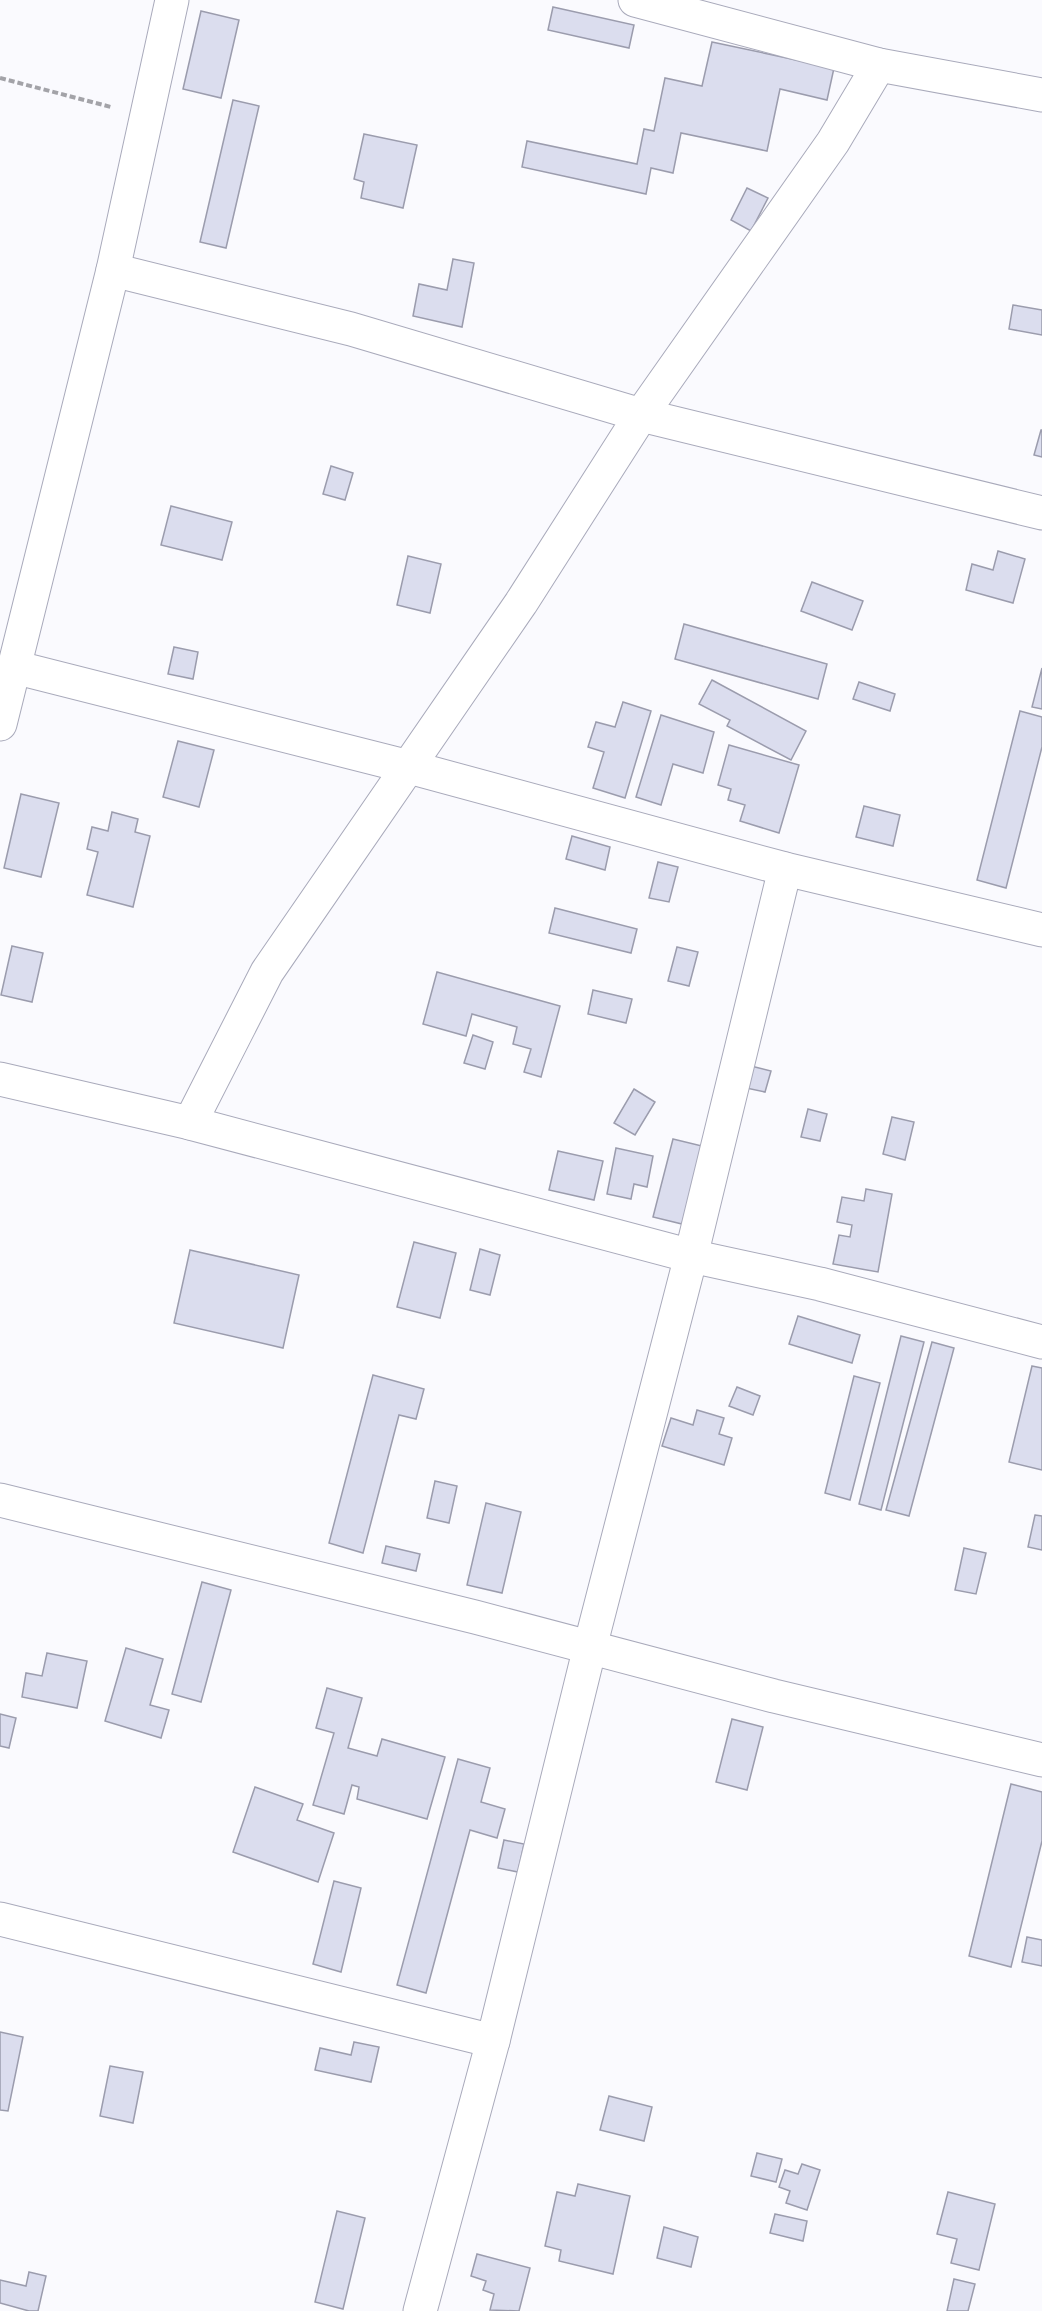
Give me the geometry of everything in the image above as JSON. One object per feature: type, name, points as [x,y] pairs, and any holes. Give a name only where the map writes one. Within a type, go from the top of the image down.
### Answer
[{"type":"street","points":[[0,724],[113,270],[172,0]]},
{"type":"street","points":[[635,0],[879,65],[1042,95]]},
{"type":"street","points":[[190,1123],[267,972],[521,603],[641,415],[833,142],[879,65]]},
{"type":"street","points":[[113,270],[351,329],[641,415],[1042,513]]},
{"type":"street","points":[[14,667],[409,767],[785,868],[1042,930]]},
{"type":"street","points":[[420,2311],[493,2041],[590,1647],[691,1256],[785,868]]},
{"type":"street","points":[[0,1079],[190,1123],[691,1256],[820,1284],[1042,1342]]},
{"type":"street","points":[[0,1500],[590,1647],[774,1696],[1042,1760]]},
{"type":"street","points":[[0,1919],[493,2041]]},
{"type":"path","points":[[0,78],[147,117]]},
{"type":"building","points":[[553,7],[634,25],[629,48],[548,30]]},
{"type":"building","points":[[201,11],[239,20],[221,98],[183,89]]},
{"type":"building","points":[[712,42],[834,68],[827,100],[780,89],[767,151],[681,133],[673,173],[651,168],[646,194],[522,167],[527,141],[637,164],[644,129],[654,131],[665,78],[702,86]]},
{"type":"building","points":[[233,100],[259,106],[226,248],[200,242]]},
{"type":"building","points":[[364,134],[417,145],[403,208],[361,198],[364,182],[354,179]]},
{"type":"building","points":[[747,188],[768,198],[751,231],[731,220]]},
{"type":"building","points":[[453,259],[474,263],[462,327],[413,316],[419,284],[447,290]]},
{"type":"building","points":[[1013,305],[1042,310],[1042,335],[1009,329]]},
{"type":"building","points":[[1042,430],[1042,457],[1034,455]]},
{"type":"building","points":[[331,466],[353,473],[345,500],[323,494]]},
{"type":"building","points":[[171,506],[232,522],[222,560],[161,545]]},
{"type":"building","points":[[998,551],[1025,559],[1013,603],[966,590],[972,564],[993,570]]},
{"type":"building","points":[[408,556],[441,564],[430,613],[397,605]]},
{"type":"building","points":[[812,582],[863,601],[852,630],[801,611]]},
{"type":"building","points":[[684,624],[827,664],[818,699],[675,659]]},
{"type":"building","points":[[174,647],[198,652],[193,679],[168,674]]},
{"type":"building","points":[[1042,668],[1042,709],[1032,707]]},
{"type":"building","points":[[712,680],[806,731],[791,760],[727,726],[730,720],[699,704]]},
{"type":"building","points":[[859,682],[895,694],[890,711],[853,699]]},
{"type":"building","points":[[623,702],[651,711],[625,798],[593,788],[604,752],[588,747],[596,722],[615,727]]},
{"type":"building","points":[[1020,711],[1042,717],[1042,747],[1006,888],[977,880]]},
{"type":"building","points":[[661,715],[714,732],[703,773],[673,764],[661,805],[636,797]]},
{"type":"building","points":[[178,741],[214,750],[199,807],[163,797]]},
{"type":"building","points":[[729,745],[799,765],[779,833],[740,821],[745,805],[728,800],[731,789],[718,785]]},
{"type":"building","points":[[21,794],[59,803],[41,877],[4,868]]},
{"type":"building","points":[[864,806],[900,815],[893,846],[856,837]]},
{"type":"building","points":[[112,812],[138,819],[135,832],[150,836],[133,907],[87,895],[98,852],[87,849],[92,827],[108,831]]},
{"type":"building","points":[[572,836],[610,847],[605,870],[566,859]]},
{"type":"building","points":[[658,862],[678,867],[669,902],[649,898]]},
{"type":"building","points":[[555,908],[637,929],[631,953],[549,933]]},
{"type":"building","points":[[12,946],[43,953],[32,1002],[1,995]]},
{"type":"building","points":[[677,947],[698,952],[689,986],[668,981]]},
{"type":"building","points":[[437,972],[560,1006],[541,1077],[524,1072],[531,1049],[513,1044],[517,1027],[472,1014],[466,1036],[423,1024]]},
{"type":"building","points":[[593,990],[632,999],[626,1023],[588,1014]]},
{"type":"building","points":[[473,1035],[493,1042],[485,1069],[464,1063]]},
{"type":"building","points":[[751,1066],[771,1071],[765,1092],[746,1088]]},
{"type":"building","points":[[634,1089],[655,1102],[635,1135],[614,1123]]},
{"type":"building","points":[[808,1109],[827,1114],[820,1141],[801,1137]]},
{"type":"building","points":[[892,1117],[914,1122],[905,1160],[883,1154]]},
{"type":"building","points":[[673,1139],[702,1146],[682,1224],[653,1217]]},
{"type":"building","points":[[616,1148],[653,1156],[647,1187],[634,1184],[631,1199],[607,1194]]},
{"type":"building","points":[[558,1151],[603,1161],[594,1200],[549,1190]]},
{"type":"building","points":[[866,1189],[892,1194],[878,1272],[833,1264],[839,1235],[850,1237],[852,1225],[837,1222],[842,1197],[864,1201]]},
{"type":"building","points":[[414,1242],[456,1253],[440,1318],[397,1307]]},
{"type":"building","points":[[480,1249],[500,1255],[490,1295],[470,1290]]},
{"type":"building","points":[[190,1250],[299,1275],[283,1348],[174,1323]]},
{"type":"building","points":[[798,1316],[860,1335],[852,1363],[789,1344]]},
{"type":"building","points":[[901,1336],[924,1342],[881,1510],[859,1504]]},
{"type":"building","points":[[932,1342],[954,1348],[909,1516],[886,1510]]},
{"type":"building","points":[[1032,1366],[1042,1368],[1042,1470],[1009,1462]]},
{"type":"building","points":[[373,1375],[424,1389],[416,1419],[399,1415],[363,1553],[329,1543]]},
{"type":"building","points":[[854,1376],[880,1383],[850,1500],[825,1493]]},
{"type":"building","points":[[737,1387],[760,1396],[753,1415],[729,1406]]},
{"type":"building","points":[[697,1410],[724,1418],[719,1434],[732,1438],[724,1465],[662,1446],[671,1418],[693,1425]]},
{"type":"building","points":[[435,1481],[457,1486],[449,1523],[427,1518]]},
{"type":"building","points":[[486,1503],[521,1512],[502,1593],[467,1585]]},
{"type":"building","points":[[1035,1515],[1042,1516],[1042,1550],[1028,1547]]},
{"type":"building","points":[[386,1546],[420,1554],[416,1571],[382,1563]]},
{"type":"building","points":[[964,1548],[986,1553],[976,1594],[955,1590]]},
{"type":"building","points":[[202,1582],[231,1590],[201,1702],[172,1694]]},
{"type":"building","points":[[126,1648],[163,1659],[150,1705],[169,1710],[161,1738],[105,1721]]},
{"type":"building","points":[[47,1653],[87,1661],[77,1708],[22,1697],[26,1673],[42,1676]]},
{"type":"building","points":[[327,1688],[362,1698],[348,1748],[377,1756],[382,1739],[445,1757],[427,1819],[357,1799],[359,1787],[352,1785],[344,1814],[313,1805],[334,1733],[316,1728]]},
{"type":"building","points":[[0,1714],[16,1718],[9,1748],[0,1746]]},
{"type":"building","points":[[732,1719],[763,1727],[747,1790],[716,1782]]},
{"type":"building","points":[[458,1759],[490,1768],[481,1802],[505,1809],[497,1838],[470,1830],[426,1993],[397,1985]]},
{"type":"building","points":[[1011,1784],[1042,1792],[1042,1841],[1011,1967],[969,1956]]},
{"type":"building","points":[[255,1787],[303,1804],[297,1820],[334,1833],[318,1882],[233,1852]]},
{"type":"building","points":[[504,1840],[524,1844],[518,1872],[498,1868]]},
{"type":"building","points":[[334,1881],[361,1888],[341,1972],[313,1964]]},
{"type":"building","points":[[1027,1937],[1042,1940],[1042,1966],[1022,1962]]},
{"type":"building","points":[[0,2032],[23,2037],[8,2111],[0,2110]]},
{"type":"building","points":[[354,2042],[379,2047],[371,2082],[315,2070],[320,2048],[351,2055]]},
{"type":"building","points":[[110,2066],[143,2072],[133,2123],[100,2116]]},
{"type":"building","points":[[609,2096],[652,2107],[644,2141],[600,2130]]},
{"type":"building","points":[[757,2153],[782,2159],[776,2182],[751,2176]]},
{"type":"building","points":[[802,2164],[820,2170],[807,2210],[786,2203],[790,2191],[779,2187],[785,2170],[798,2174]]},
{"type":"building","points":[[578,2184],[630,2196],[613,2274],[559,2261],[561,2250],[545,2246],[557,2192],[575,2196]]},
{"type":"building","points":[[948,2192],[995,2204],[979,2270],[951,2263],[957,2239],[937,2234]]},
{"type":"building","points":[[337,2211],[365,2218],[343,2309],[315,2302]]},
{"type":"building","points":[[775,2214],[807,2221],[803,2241],[770,2233]]},
{"type":"building","points":[[664,2227],[698,2237],[691,2267],[657,2258]]},
{"type":"building","points":[[477,2254],[530,2268],[519,2311],[490,2310],[494,2294],[483,2290],[486,2281],[471,2276]]},
{"type":"building","points":[[29,2272],[46,2276],[38,2311],[29,2311],[0,2303],[0,2280],[26,2286]]},
{"type":"building","points":[[954,2279],[975,2284],[968,2311],[947,2311]]}]
